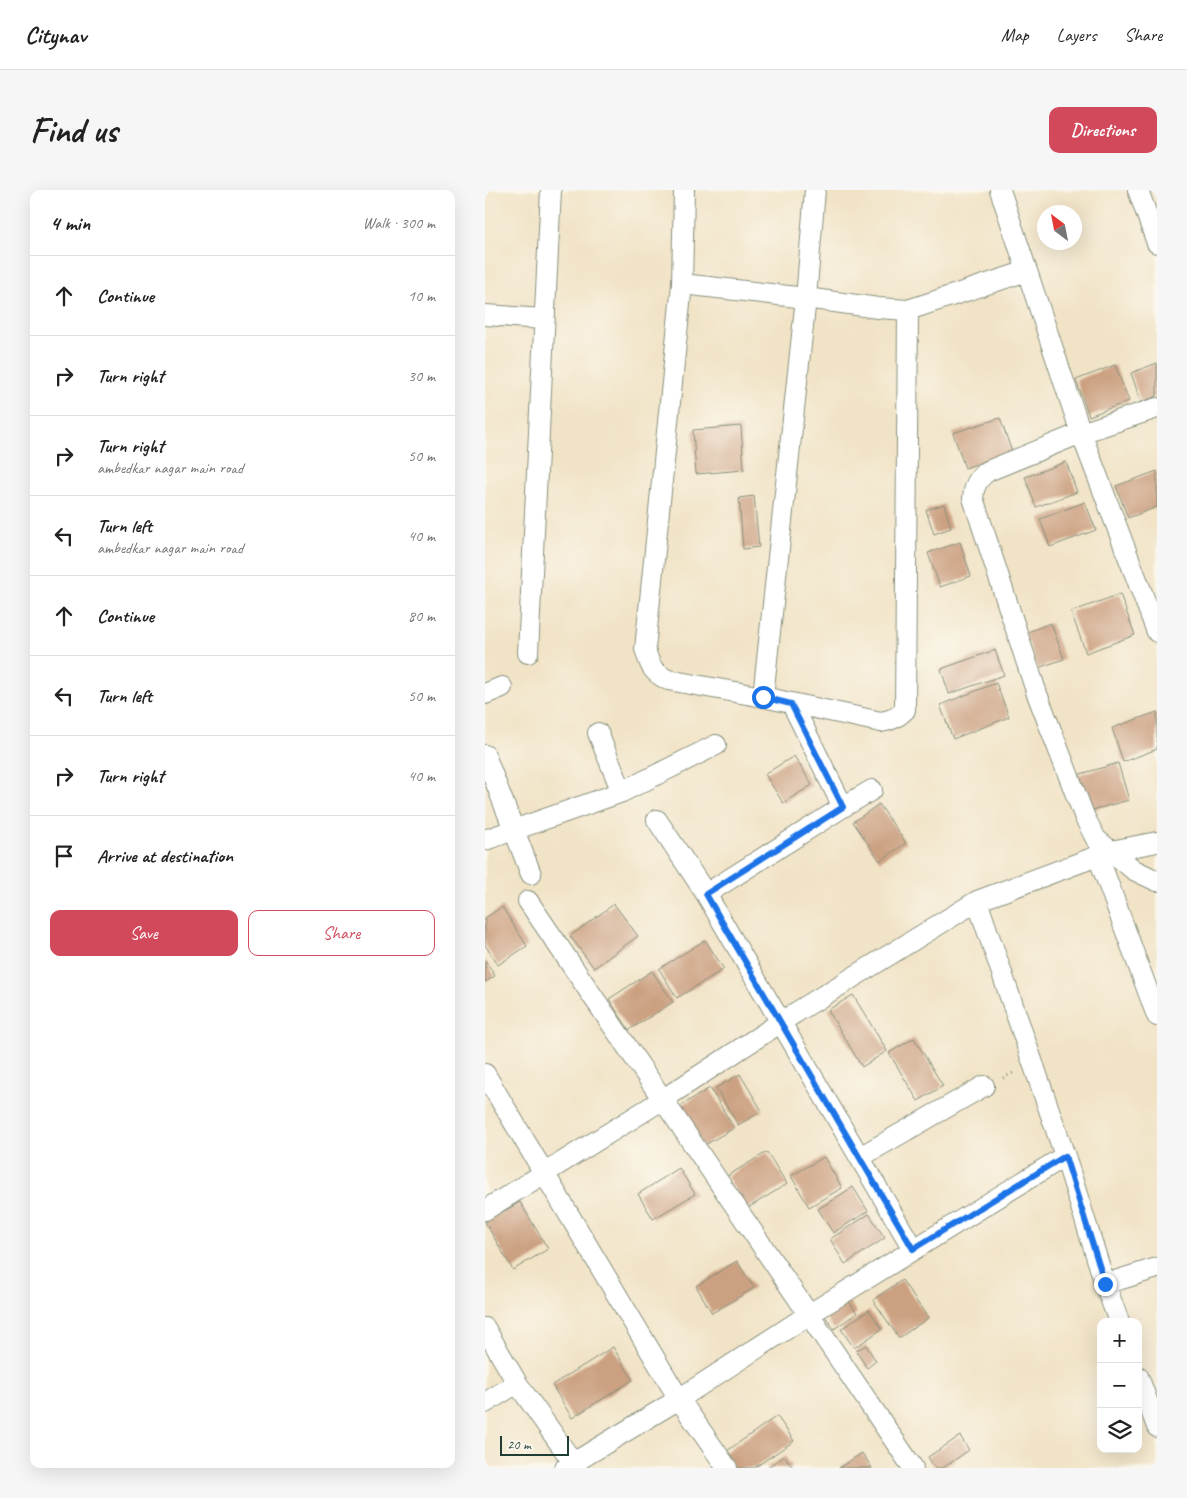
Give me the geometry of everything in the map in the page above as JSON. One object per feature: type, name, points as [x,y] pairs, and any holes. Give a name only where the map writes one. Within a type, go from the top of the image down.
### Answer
[{"type":"street","points":[[528,652],[551,190]]},
{"type":"street","points":[[684,190],[682,284],[645,649],[650,665],[657,674],[668,680],[763,697],[881,722],[898,717],[905,710],[908,310]]},
{"type":"street","points":[[763,697],[806,298],[815,190]]},
{"type":"street","points":[[1000,190],[1081,433],[1157,632]]},
{"type":"street","points":[[1138,190],[1157,243]]},
{"type":"street","points":[[682,284],[908,310],[1027,271]]},
{"type":"street","points":[[485,315],[544,319]]},
{"type":"street","points":[[1157,408],[1081,433],[988,471],[979,478],[974,488],[973,498],[1037,694],[1085,818],[1105,853],[1157,1016]]},
{"type":"street","points":[[791,704],[843,807]]},
{"type":"street","points":[[598,733],[621,792]]},
{"type":"street","points":[[485,840],[621,792],[717,745]]},
{"type":"street","points":[[485,755],[531,874]]},
{"type":"street","points":[[706,894],[872,790]]},
{"type":"street","points":[[657,820],[706,894],[913,1249]]},
{"type":"street","points":[[485,1210],[661,1100],[781,1022],[977,902],[1105,853],[1157,842]]},
{"type":"street","points":[[1105,853],[1157,881]]},
{"type":"street","points":[[528,901],[661,1100],[913,1468]]},
{"type":"street","points":[[977,902],[1065,1156],[1118,1318]]},
{"type":"street","points":[[485,1074],[679,1399],[727,1468]]},
{"type":"street","points":[[860,1157],[984,1086]]},
{"type":"street","points":[[485,1328],[517,1383],[572,1466],[808,1315],[1065,1156]]},
{"type":"street","points":[[1105,1284],[1157,1268]]},
{"type":"street","points":[[485,1403],[517,1383]]},
{"type":"street","points":[[1142,1387],[1157,1428]]},
{"type":"path","points":[[984,1086],[1033,1064]]},
{"type":"building","points":[[1157,363],[1157,396],[1141,402],[1131,373]]},
{"type":"building","points":[[1115,365],[1129,401],[1089,416],[1076,380]]},
{"type":"building","points":[[1000,418],[1012,452],[965,468],[953,433]]},
{"type":"building","points":[[741,426],[744,470],[696,474],[693,430]]},
{"type":"building","points":[[1066,462],[1077,492],[1036,507],[1025,477]]},
{"type":"building","points":[[1157,471],[1157,507],[1128,518],[1116,486]]},
{"type":"building","points":[[754,496],[759,547],[743,549],[739,498]]},
{"type":"building","points":[[1085,502],[1096,530],[1050,547],[1040,519]]},
{"type":"building","points":[[944,504],[951,528],[934,534],[926,510]]},
{"type":"building","points":[[960,542],[971,576],[940,587],[928,553]]},
{"type":"building","points":[[1120,594],[1135,635],[1086,653],[1071,612]]},
{"type":"building","points":[[1051,623],[1064,659],[1038,668],[1025,633]]},
{"type":"building","points":[[995,650],[1004,675],[949,694],[941,669]]},
{"type":"building","points":[[996,683],[1009,717],[953,739],[940,705]]},
{"type":"building","points":[[1157,712],[1157,749],[1123,762],[1112,728]]},
{"type":"building","points":[[794,756],[812,785],[783,803],[765,774]]},
{"type":"building","points":[[1118,763],[1129,800],[1085,812],[1074,776]]},
{"type":"building","points":[[879,804],[906,843],[880,861],[853,822]]},
{"type":"building","points":[[614,904],[638,936],[594,968],[570,936]]},
{"type":"building","points":[[502,907],[527,946],[498,965],[485,945],[485,918]]},
{"type":"building","points":[[705,940],[724,969],[677,998],[659,969]]},
{"type":"building","points":[[485,960],[495,976],[485,982]]},
{"type":"building","points":[[652,971],[673,1002],[629,1030],[609,999]]},
{"type":"building","points":[[853,995],[887,1051],[862,1067],[828,1010]]},
{"type":"building","points":[[914,1038],[943,1086],[918,1101],[889,1053]]},
{"type":"building","points":[[740,1074],[762,1111],[738,1125],[716,1088]]},
{"type":"building","points":[[710,1088],[734,1128],[703,1146],[680,1106]]},
{"type":"building","points":[[767,1152],[787,1184],[746,1209],[727,1176]]},
{"type":"building","points":[[824,1157],[842,1188],[809,1207],[791,1176]]},
{"type":"building","points":[[679,1168],[695,1194],[653,1219],[638,1194]]},
{"type":"building","points":[[853,1187],[868,1211],[833,1233],[818,1209]]},
{"type":"building","points":[[520,1202],[548,1249],[513,1270],[485,1222]]},
{"type":"building","points":[[869,1214],[885,1238],[845,1264],[830,1239]]},
{"type":"building","points":[[737,1261],[754,1288],[712,1313],[696,1286]]},
{"type":"building","points":[[902,1280],[928,1318],[899,1338],[873,1300]]},
{"type":"building","points":[[845,1296],[857,1313],[834,1329],[822,1312]]},
{"type":"building","points":[[869,1310],[882,1329],[854,1348],[841,1329]]},
{"type":"building","points":[[866,1345],[876,1361],[867,1368],[856,1351]]},
{"type":"building","points":[[613,1347],[633,1380],[572,1418],[552,1385]]},
{"type":"building","points":[[777,1416],[794,1441],[754,1468],[734,1468],[724,1453]]},
{"type":"building","points":[[960,1436],[969,1450],[943,1468],[935,1468],[928,1457]]},
{"type":"building","points":[[862,1453],[872,1468],[839,1468]]},
{"type":"building","points":[[785,1456],[793,1468],[766,1468]]},
{"type":"route","points":[[763,697],[791,704],[843,807],[706,894],[718,915],[913,1249],[1065,1156],[1105,1284]]}]
